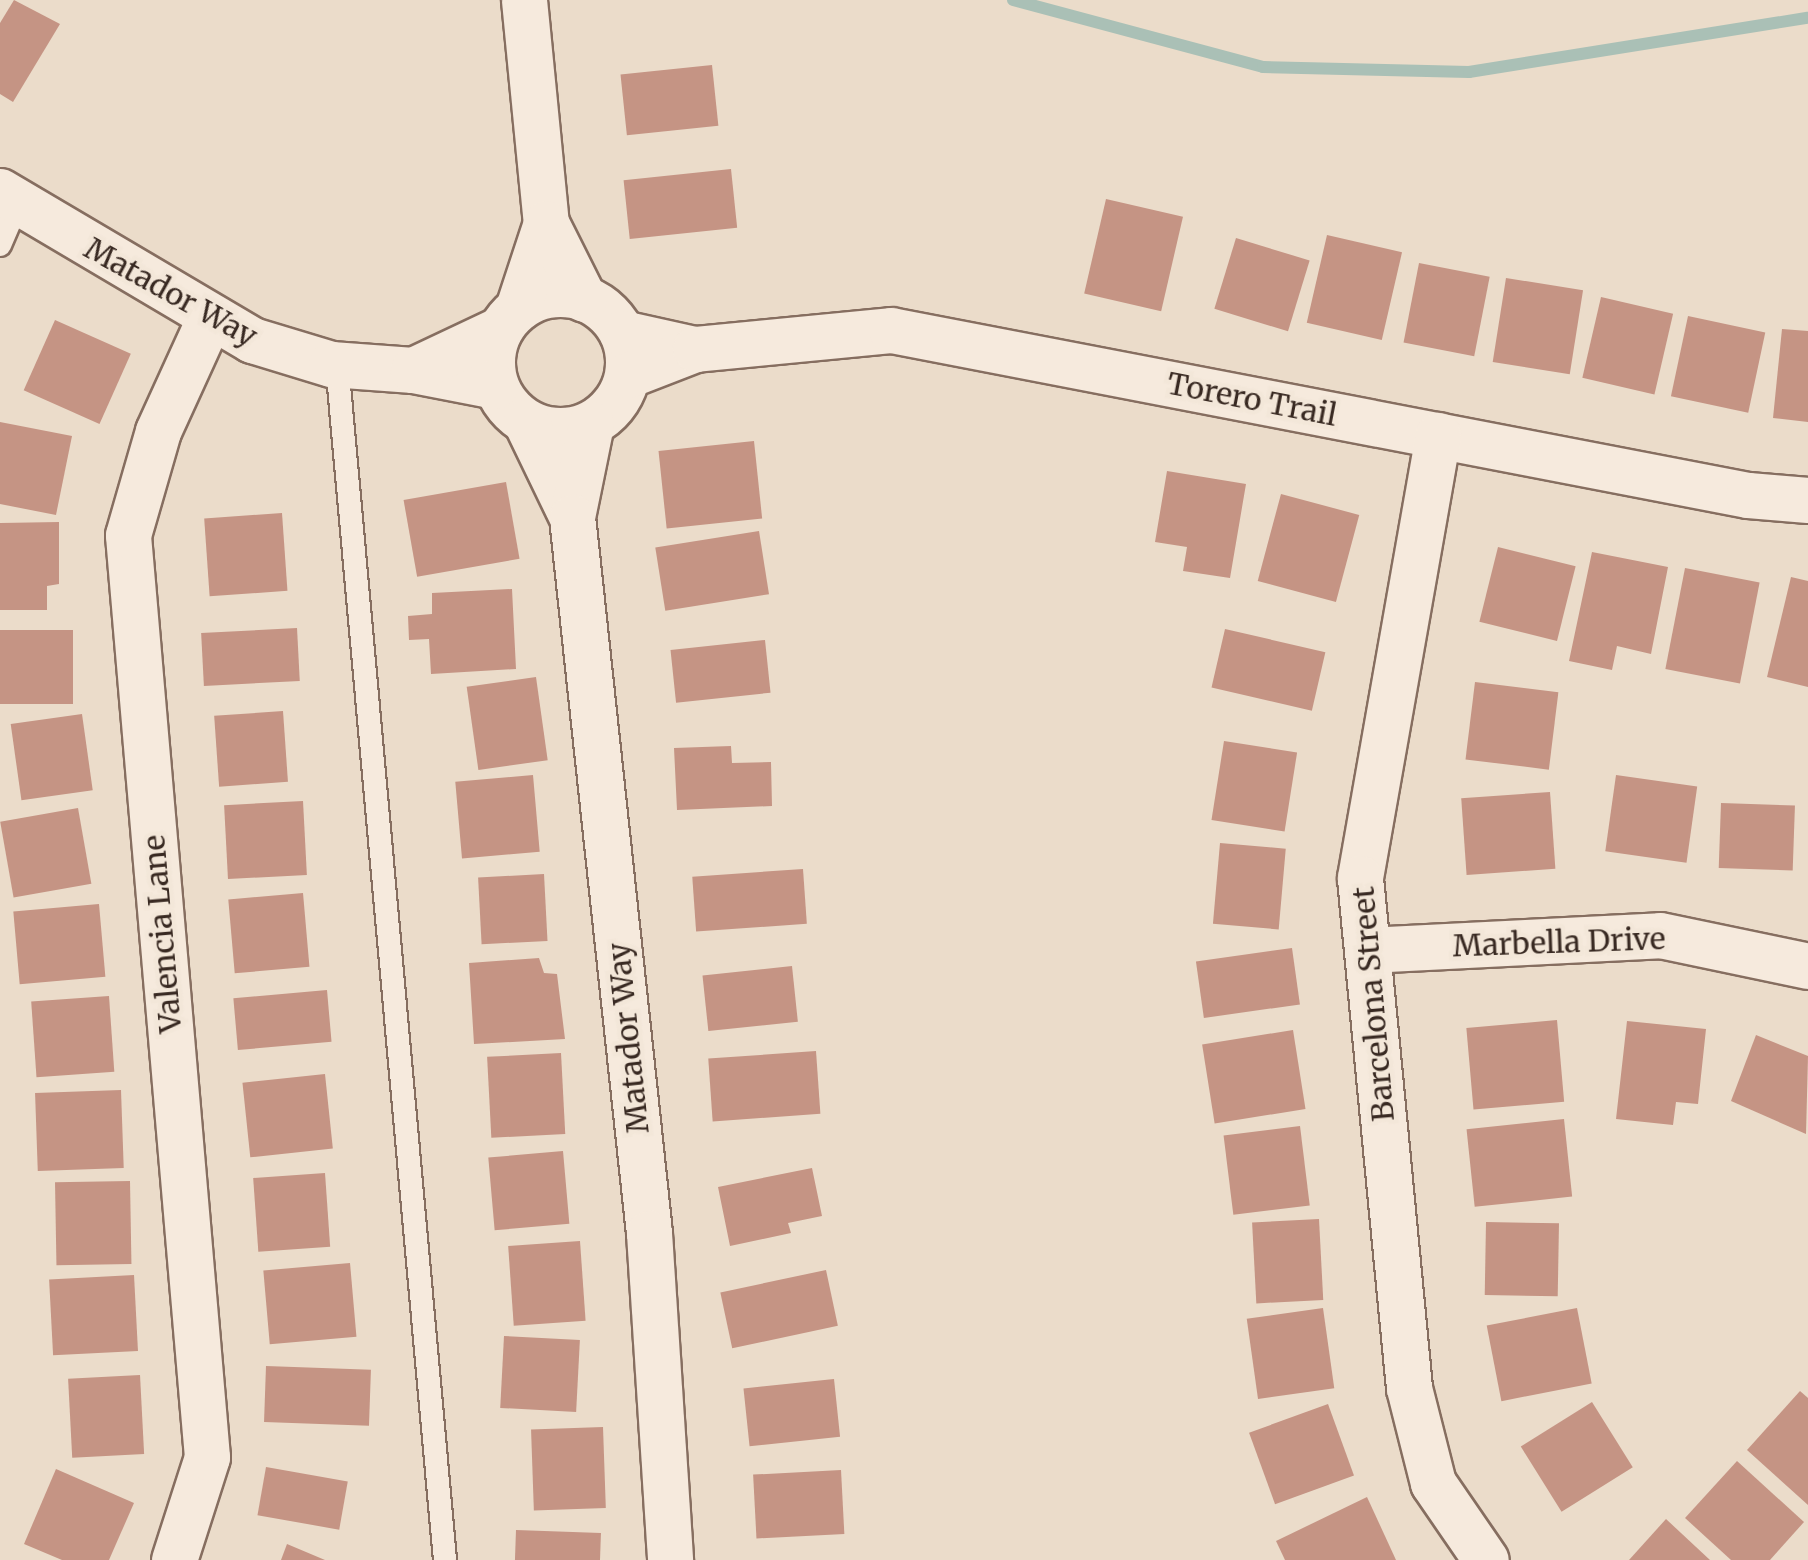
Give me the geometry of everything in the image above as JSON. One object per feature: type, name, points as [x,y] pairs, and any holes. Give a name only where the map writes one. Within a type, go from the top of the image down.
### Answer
[{"type":"street","points":[[524,0],[546,223],[584,300],[625,354],[615,404],[590,424],[563,431],[526,422],[495,386],[492,354],[546,223]]},
{"type":"street","name":"Matador Way","points":[[9,197],[252,340],[337,364],[414,370],[495,386]]},
{"type":"street","points":[[509,318],[563,294],[584,300]]},
{"type":"street","name":"Valencia Lane","points":[[174,1560],[208,1457],[128,536],[158,431],[210,317]]},
{"type":"street","name":"Matador Way","points":[[414,370],[509,318]]},
{"type":"street","name":"Torero Trail","points":[[625,354],[891,330],[1748,495],[1808,500]]},
{"type":"street","name":"Matador Way","points":[[526,422],[572,517]]},
{"type":"street","name":"Matador Way","points":[[590,424],[572,517],[649,1233],[670,1560]]},
{"type":"street","name":"Barcelona Street","points":[[1438,435],[1360,878],[1409,1388],[1433,1484],[1486,1560]]},
{"type":"street","name":"Marbella Drive","points":[[1367,950],[1660,935],[1808,966]]},
{"type":"lane","points":[[0,245],[9,197]]},
{"type":"lane","points":[[337,364],[445,1560]]},
{"type":"building","points":[[14,0],[60,24],[13,102],[0,94],[0,23]]},
{"type":"building","points":[[712,65],[718,126],[627,135],[621,75]]},
{"type":"building","points":[[731,169],[737,228],[630,239],[624,180]]},
{"type":"building","points":[[1106,199],[1183,217],[1161,311],[1084,294]]},
{"type":"building","points":[[1327,235],[1402,252],[1382,340],[1307,323]]},
{"type":"building","points":[[1236,238],[1310,261],[1288,331],[1214,309]]},
{"type":"building","points":[[1419,263],[1490,277],[1474,356],[1404,343]]},
{"type":"building","points":[[1506,278],[1583,290],[1570,374],[1493,362]]},
{"type":"building","points":[[1601,297],[1673,314],[1654,395],[1582,378]]},
{"type":"building","points":[[1688,316],[1765,332],[1748,413],[1671,396]]},
{"type":"building","points":[[55,320],[131,354],[100,424],[24,390]]},
{"type":"building","points":[[1782,329],[1808,331],[1808,422],[1773,418]]},
{"type":"building","points":[[0,422],[72,436],[56,515],[0,504]]},
{"type":"building","points":[[754,441],[762,519],[667,529],[659,451]]},
{"type":"building","points":[[1167,471],[1246,484],[1230,578],[1183,571],[1187,547],[1155,542]]},
{"type":"building","points":[[506,482],[520,559],[417,577],[404,500]]},
{"type":"building","points":[[1281,494],[1359,515],[1336,602],[1258,581]]},
{"type":"building","points":[[282,513],[287,591],[210,596],[204,518]]},
{"type":"building","points":[[59,522],[59,584],[47,586],[47,610],[0,610],[0,523]]},
{"type":"building","points":[[759,531],[769,594],[665,611],[655,547]]},
{"type":"building","points":[[1498,547],[1576,566],[1557,641],[1479,622]]},
{"type":"building","points":[[1592,552],[1668,567],[1651,654],[1617,646],[1612,670],[1569,661]]},
{"type":"building","points":[[1685,568],[1760,583],[1740,684],[1665,669]]},
{"type":"building","points":[[1791,577],[1808,581],[1808,687],[1767,677]]},
{"type":"building","points":[[512,589],[516,669],[431,674],[429,639],[409,640],[408,616],[432,614],[432,593]]},
{"type":"building","points":[[297,628],[300,681],[204,686],[201,633]]},
{"type":"building","points":[[1225,629],[1325,652],[1312,711],[1212,687]]},
{"type":"building","points":[[0,630],[73,630],[73,704],[0,704]]},
{"type":"building","points":[[765,640],[771,693],[676,703],[671,650]]},
{"type":"building","points":[[536,677],[548,760],[478,770],[467,687]]},
{"type":"building","points":[[1475,682],[1558,692],[1549,770],[1465,759]]},
{"type":"building","points":[[283,711],[288,782],[219,787],[214,716]]},
{"type":"building","points":[[82,714],[93,790],[21,800],[11,724]]},
{"type":"building","points":[[1224,741],[1297,753],[1285,832],[1211,820]]},
{"type":"building","points":[[731,746],[732,763],[771,762],[772,806],[677,810],[674,748]]},
{"type":"building","points":[[533,775],[540,852],[462,859],[455,782]]},
{"type":"building","points":[[1616,775],[1697,786],[1686,863],[1605,851]]},
{"type":"building","points":[[1550,792],[1555,869],[1467,875],[1461,798]]},
{"type":"building","points":[[303,801],[307,875],[228,879],[224,805]]},
{"type":"building","points":[[1721,803],[1795,806],[1793,871],[1719,868]]},
{"type":"building","points":[[78,808],[91,884],[14,898],[0,822]]},
{"type":"building","points":[[1220,843],[1286,849],[1279,929],[1213,924]]},
{"type":"building","points":[[803,869],[807,924],[696,932],[692,877]]},
{"type":"building","points":[[544,874],[548,941],[482,944],[478,877]]},
{"type":"building","points":[[303,893],[309,967],[235,973],[228,900]]},
{"type":"building","points":[[99,904],[105,977],[20,984],[13,911]]},
{"type":"building","points":[[1292,948],[1300,1004],[1204,1018],[1196,961]]},
{"type":"building","points":[[539,958],[544,973],[557,974],[565,1039],[474,1044],[469,963]]},
{"type":"building","points":[[792,966],[798,1022],[708,1031],[702,975]]},
{"type":"building","points":[[327,990],[332,1042],[238,1050],[233,998]]},
{"type":"building","points":[[109,996],[114,1072],[36,1077],[31,1001]]},
{"type":"building","points":[[1557,1020],[1564,1102],[1473,1110],[1466,1028]]},
{"type":"building","points":[[1627,1021],[1706,1029],[1698,1104],[1676,1102],[1673,1125],[1616,1119]]},
{"type":"building","points":[[1293,1030],[1306,1109],[1215,1123],[1202,1044]]},
{"type":"building","points":[[1756,1035],[1808,1056],[1806,1134],[1731,1101]]},
{"type":"building","points":[[816,1051],[820,1114],[713,1121],[708,1059]]},
{"type":"building","points":[[561,1053],[565,1134],[491,1138],[487,1057]]},
{"type":"building","points":[[325,1074],[333,1149],[250,1157],[242,1083]]},
{"type":"building","points":[[121,1090],[124,1168],[38,1171],[35,1093]]},
{"type":"building","points":[[1564,1119],[1572,1197],[1475,1207],[1467,1129]]},
{"type":"building","points":[[1300,1126],[1310,1205],[1233,1215],[1224,1135]]},
{"type":"building","points":[[563,1151],[569,1224],[495,1230],[488,1158]]},
{"type":"building","points":[[812,1168],[822,1216],[788,1223],[791,1233],[730,1246],[718,1187]]},
{"type":"building","points":[[325,1173],[330,1247],[258,1252],[253,1178]]},
{"type":"building","points":[[130,1181],[131,1264],[56,1265],[55,1182]]},
{"type":"building","points":[[1319,1219],[1323,1300],[1256,1303],[1252,1223]]},
{"type":"building","points":[[1486,1222],[1559,1223],[1558,1296],[1485,1295]]},
{"type":"building","points":[[580,1241],[586,1321],[514,1326],[508,1246]]},
{"type":"building","points":[[350,1263],[356,1337],[270,1344],[263,1271]]},
{"type":"building","points":[[826,1270],[838,1326],[732,1348],[720,1292]]},
{"type":"building","points":[[134,1275],[138,1351],[53,1355],[49,1279]]},
{"type":"building","points":[[1323,1308],[1334,1388],[1258,1399],[1247,1319]]},
{"type":"building","points":[[1577,1308],[1592,1384],[1501,1401],[1487,1326]]},
{"type":"building","points":[[504,1336],[580,1340],[576,1412],[500,1408]]},
{"type":"building","points":[[266,1366],[371,1370],[369,1426],[264,1422]]},
{"type":"building","points":[[140,1375],[144,1454],[72,1458],[68,1379]]},
{"type":"building","points":[[834,1379],[840,1437],[750,1446],[743,1389]]},
{"type":"building","points":[[1800,1391],[1808,1398],[1808,1505],[1747,1450]]},
{"type":"building","points":[[1592,1402],[1633,1467],[1562,1512],[1521,1447]]},
{"type":"building","points":[[1328,1404],[1354,1475],[1275,1504],[1249,1433]]},
{"type":"building","points":[[603,1427],[606,1508],[534,1510],[531,1430]]},
{"type":"building","points":[[1737,1461],[1804,1522],[1770,1560],[1731,1560],[1685,1518]]},
{"type":"building","points":[[266,1467],[348,1481],[339,1530],[257,1515]]},
{"type":"building","points":[[56,1469],[134,1503],[109,1560],[62,1560],[24,1544]]},
{"type":"building","points":[[841,1470],[844,1534],[756,1539],[753,1475]]},
{"type":"building","points":[[1367,1497],[1396,1560],[1285,1560],[1276,1541]]},
{"type":"building","points":[[1666,1519],[1710,1560],[1629,1560]]},
{"type":"building","points":[[516,1530],[601,1533],[600,1560],[515,1560]]},
{"type":"building","points":[[287,1544],[325,1560],[281,1560]]},
{"type":"waterway","points":[[1013,0],[1263,67],[1469,72],[1808,18]]}]
